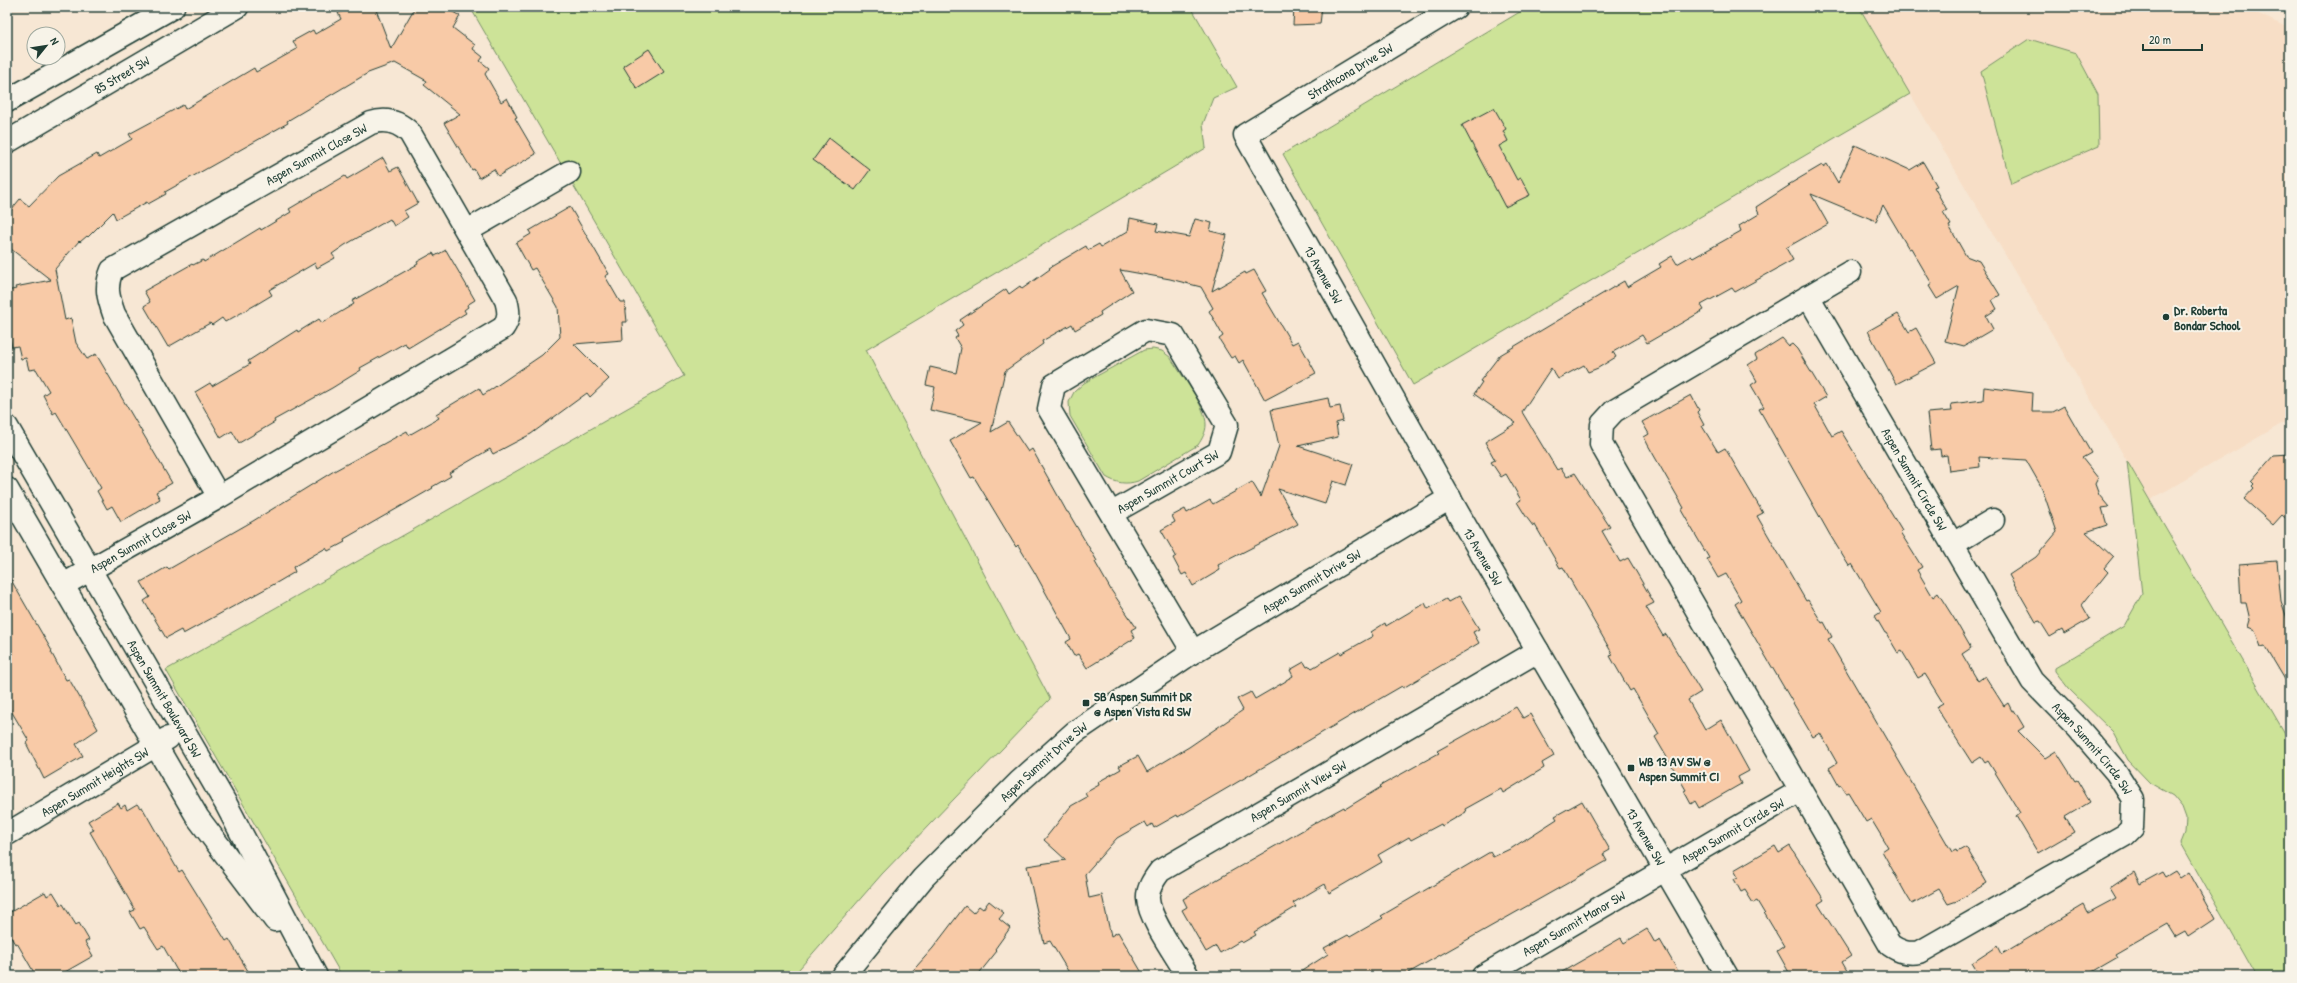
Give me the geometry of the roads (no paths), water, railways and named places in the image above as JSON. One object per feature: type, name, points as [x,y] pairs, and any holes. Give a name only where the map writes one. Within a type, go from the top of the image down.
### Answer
[{"type":"street","points":[[7,101],[173,7]]},
{"type":"street","name":"85 Street SW","points":[[7,142],[237,7]]},
{"type":"street","name":"Strathcona Drive SW","points":[[1245,135],[1456,7]]},
{"type":"street","name":"Aspen Summit Close SW","points":[[63,585],[219,497],[503,328],[508,321],[510,312],[506,300],[410,133],[398,123],[377,120],[112,270],[107,282],[107,295],[114,314],[219,497]]},
{"type":"street","name":"13 Avenue SW","points":[[1245,135],[1450,498],[1727,976]]},
{"type":"street","points":[[467,231],[569,172]]},
{"type":"street","points":[[1808,296],[1850,272]]},
{"type":"street","name":"Aspen Summit Circle SW","points":[[1808,296],[2032,681],[2078,728],[2116,772],[2133,799],[2132,828],[2124,835],[1920,952],[1911,954],[1890,945],[1605,451],[1601,439],[1602,424],[1614,411],[1808,296]]},
{"type":"street","name":"Aspen Summit Court SW","points":[[1112,513],[1219,452],[1227,425],[1173,335],[1146,330],[1054,385],[1049,409],[1193,652]]},
{"type":"street","name":"Aspen Summit Boulevard SW","points":[[7,426],[226,804],[315,975]]},
{"type":"street","name":"Aspen Summit Boulevard SW","points":[[7,488],[198,818],[315,975]]},
{"type":"street","name":"Aspen Summit Drive SW","points":[[843,976],[923,878],[1019,782],[1075,732],[1193,652],[1450,498]]},
{"type":"street","points":[[1953,544],[1993,520]]},
{"type":"street","name":"Aspen Summit View SW","points":[[1188,976],[1151,913],[1148,898],[1152,883],[1160,871],[1538,651]]},
{"type":"street","name":"Aspen Summit Heights SW","points":[[7,834],[183,729]]},
{"type":"street","name":"Aspen Summit Circle SW","points":[[1665,870],[1800,791]]},
{"type":"street","name":"Aspen Summit Manor SW","points":[[1483,976],[1665,870]]},
{"type":"place","name":"Dr. Roberta Bondar School","points":[[2166,317]]},
{"type":"place","name":"SB Aspen Summit DR @ Aspen Vista Rd SW","points":[[1086,703]]},
{"type":"place","name":"WB 13 AV SW @ Aspen Summit CI","points":[[1631,768]]}]
